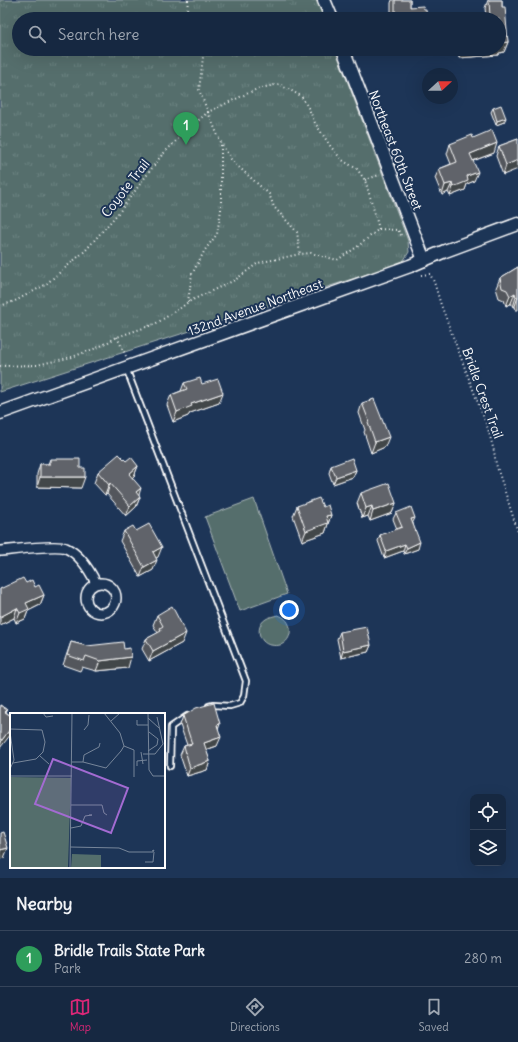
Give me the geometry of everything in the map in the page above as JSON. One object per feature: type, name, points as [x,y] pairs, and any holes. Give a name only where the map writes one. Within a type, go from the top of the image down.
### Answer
[{"type":"street","points":[[324,0],[329,12]]},
{"type":"street","name":"Northeast 60th Street","points":[[346,56],[424,260]]},
{"type":"street","name":"132nd Avenue Northeast","points":[[0,413],[126,364],[410,266],[518,224]]},
{"type":"street","points":[[0,551],[47,547],[65,548],[81,559],[96,583]]},
{"type":"lane","points":[[126,364],[246,681],[244,696],[240,703],[230,706],[213,705],[206,707]]},
{"type":"lane","points":[[170,766],[171,727],[194,712]]},
{"type":"path","points":[[188,0],[188,12]]},
{"type":"path","points":[[203,56],[199,90],[222,143],[232,161],[269,194],[274,207],[297,232],[300,254]]},
{"type":"path","name":"Coyote Trail","points":[[0,306],[15,301],[46,286],[85,250],[120,211],[161,156],[185,132],[208,112],[257,89],[279,84],[301,96],[310,109],[315,123],[330,147],[342,160],[357,169],[365,180]]},
{"type":"path","points":[[188,302],[192,274],[205,250],[217,234],[221,210],[222,143]]},
{"type":"path","points":[[379,229],[372,200],[365,180],[390,172]]},
{"type":"path","points":[[0,366],[37,365],[72,357],[99,347],[118,337],[155,324],[182,308],[188,302],[235,280],[258,263],[311,253],[337,260],[357,247],[379,229],[398,230],[405,243]]},
{"type":"path","name":"Bridle Crest Trail","points":[[418,273],[419,275],[430,274],[434,282],[441,305],[488,429],[496,464],[518,532]]},
{"type":"path","points":[[118,337],[126,364]]},
{"type":"green space","points":[[0,0],[316,0],[321,12],[12,12],[12,56],[338,56],[408,241],[409,252],[402,263],[0,392]]},
{"type":"green space","points":[[254,499],[287,594],[240,611],[205,517]]},
{"type":"green space","points":[[278,615],[284,618],[288,623],[290,634],[284,643],[269,645],[261,638],[259,629],[263,621]]},
{"type":"building","points":[[395,0],[410,0],[410,7],[423,6],[426,12],[395,12]]},
{"type":"building","points":[[489,0],[502,0],[502,7],[505,7],[505,12],[490,12]]},
{"type":"building","points":[[506,19],[508,42],[506,42]]},
{"type":"building","points":[[501,105],[506,118],[497,121],[493,108]]},
{"type":"building","points":[[492,130],[497,143],[470,154],[478,172],[467,176],[468,181],[453,187],[452,183],[445,185],[439,169],[457,162],[450,144],[472,135],[473,138]]},
{"type":"building","points":[[518,139],[518,160],[506,165],[499,146]]},
{"type":"building","points":[[518,267],[518,297],[516,297],[515,293],[510,296],[507,290],[502,288],[500,278]]},
{"type":"building","points":[[200,378],[202,384],[218,379],[223,393],[191,404],[192,406],[177,412],[171,395],[187,389],[184,383]]},
{"type":"building","points":[[374,399],[389,437],[375,442],[362,403]]},
{"type":"building","points":[[119,454],[126,461],[131,457],[138,466],[129,474],[141,488],[136,492],[140,497],[130,506],[98,472]]},
{"type":"building","points":[[352,458],[356,470],[336,477],[331,466]]},
{"type":"building","points":[[50,459],[80,459],[80,468],[85,468],[85,477],[40,477],[40,464],[50,464]]},
{"type":"building","points":[[389,483],[396,503],[373,511],[372,506],[366,508],[361,493]]},
{"type":"building","points":[[319,498],[323,507],[328,505],[331,515],[326,516],[328,523],[306,531],[297,506]]},
{"type":"building","points":[[411,507],[415,518],[411,519],[420,542],[407,548],[405,544],[386,551],[380,535],[402,527],[396,513]]},
{"type":"building","points":[[149,524],[162,547],[153,552],[157,560],[144,567],[124,531],[133,526],[136,531]]},
{"type":"building","points":[[23,578],[26,583],[32,580],[35,587],[39,585],[44,595],[26,603],[29,609],[20,613],[17,608],[0,617],[0,589]]},
{"type":"building","points":[[172,606],[186,633],[153,651],[146,639],[161,631],[160,628],[163,626],[157,615]]},
{"type":"building","points":[[367,627],[371,645],[343,651],[340,632]]},
{"type":"building","points":[[71,642],[87,646],[123,642],[124,649],[130,648],[131,657],[100,661],[86,656],[84,661],[67,655]]},
{"type":"building","points":[[214,703],[220,724],[217,725],[221,737],[204,743],[210,761],[190,768],[184,746],[192,744],[183,716],[196,708]]},
{"type":"building","points":[[0,705],[7,710],[5,712],[10,715],[10,729],[2,740],[0,739]]},
{"type":"building","points":[[3,832],[8,848],[0,850],[0,833]]},
{"type":"place","name":"Bridle Trails State Park","points":[[186,145]]}]
